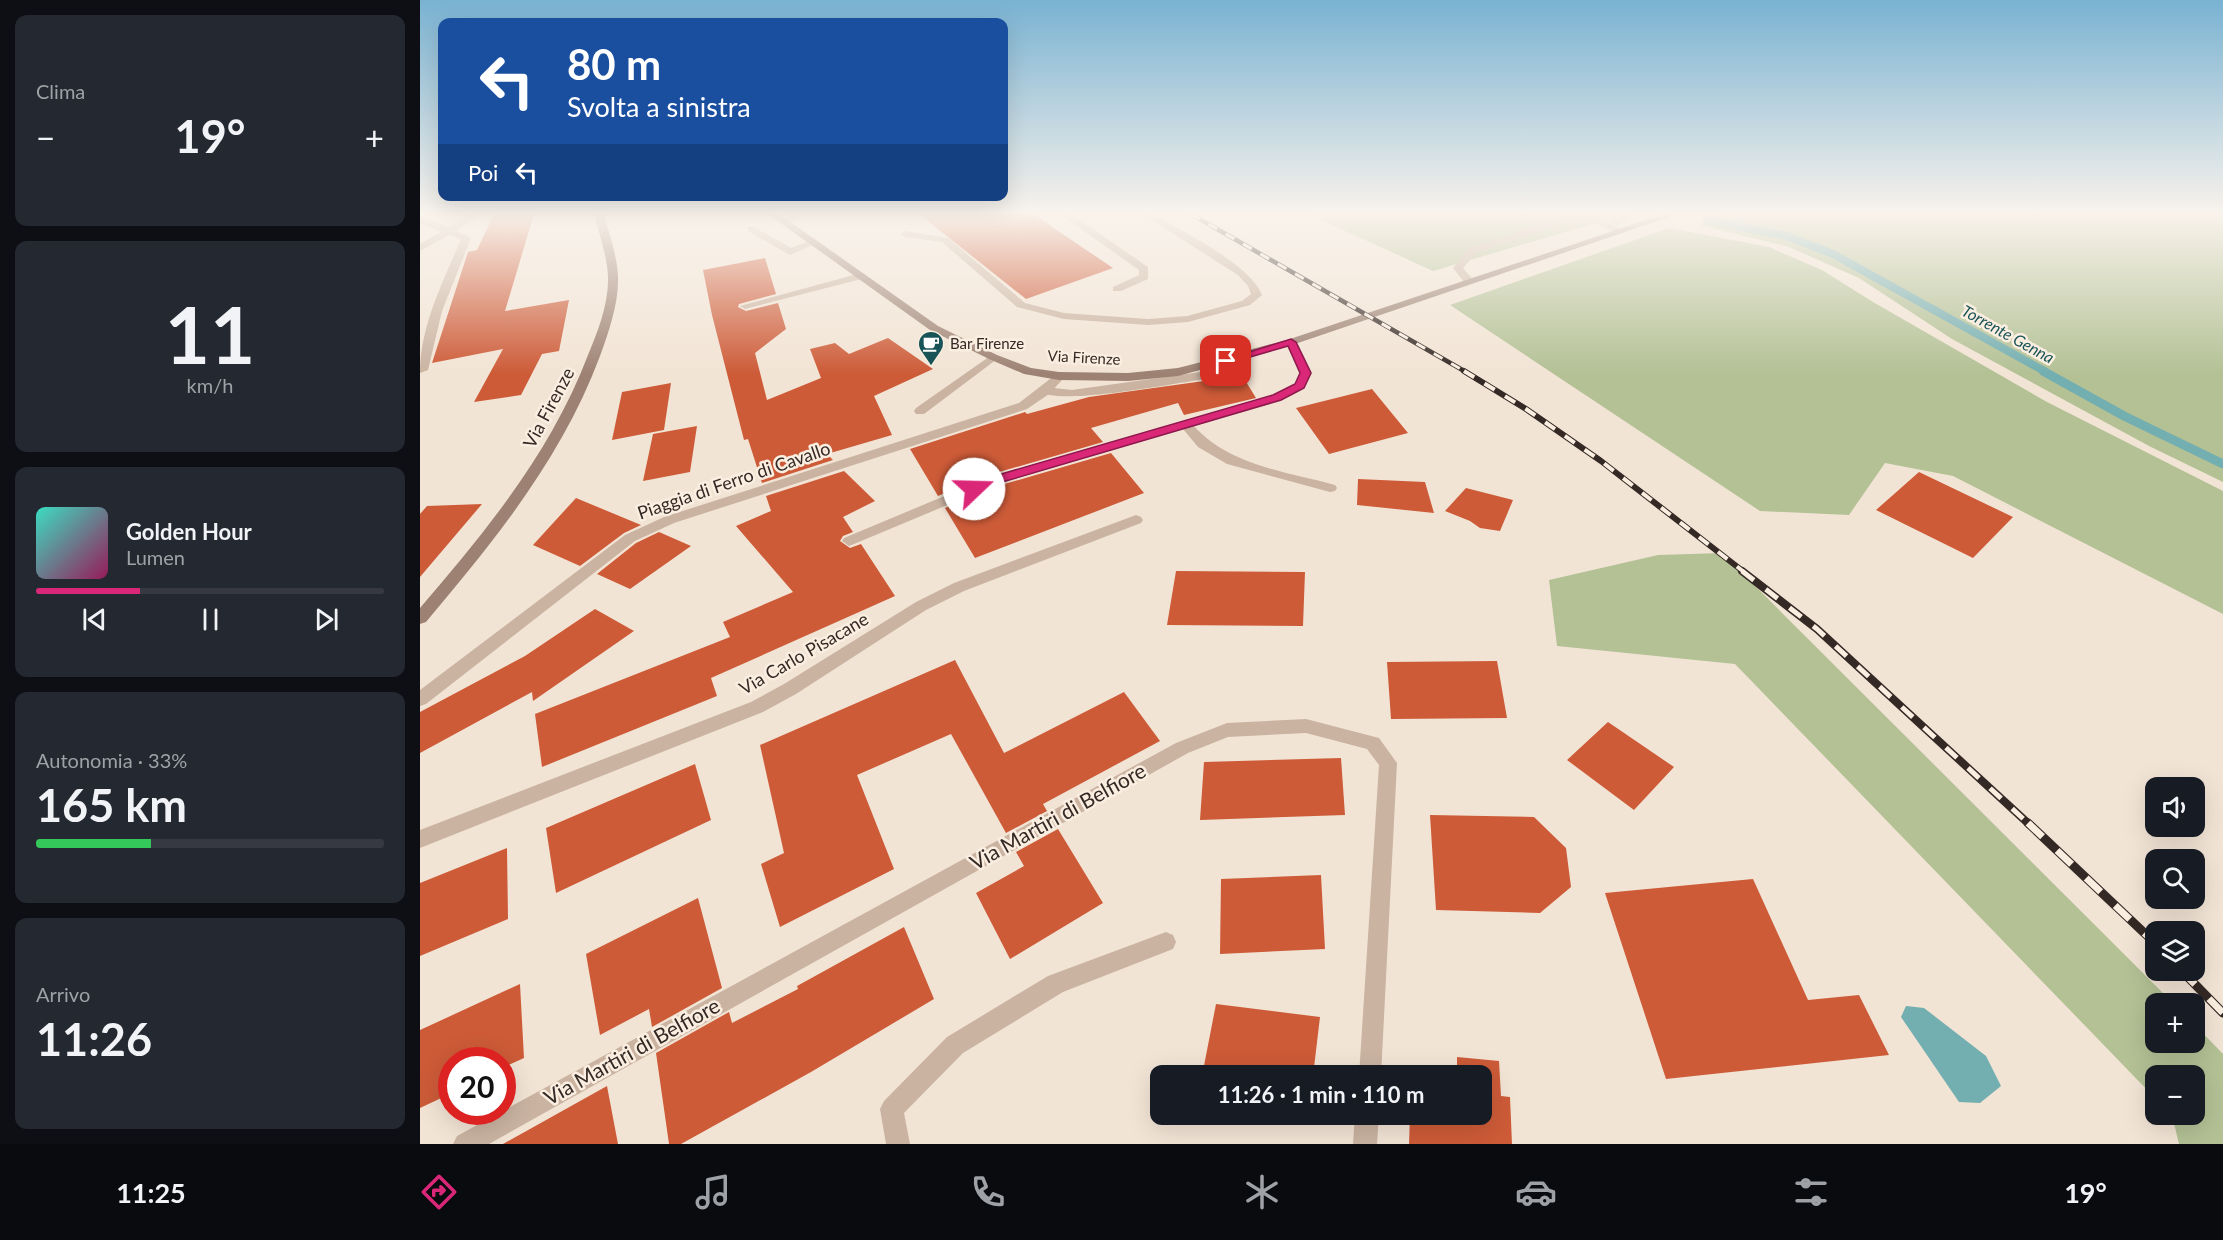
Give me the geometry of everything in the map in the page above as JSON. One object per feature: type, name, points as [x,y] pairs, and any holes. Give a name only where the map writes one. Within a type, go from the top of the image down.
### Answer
[{"type":"main road","name":"Via Firenze","points":[[420,618],[491,535],[557,440],[591,367],[608,317],[613,275],[611,267]]},
{"type":"main road","name":"Via Firenze","points":[[849,267],[934,328],[993,357],[1028,371],[1059,376],[1148,375],[1178,372],[1226,361],[1291,342],[1510,267]]},
{"type":"street","points":[[422,370],[438,311],[455,267]]},
{"type":"street","points":[[977,267],[1021,305],[1064,316],[1148,322],[1188,319],[1246,303],[1257,296],[1253,285],[1233,267]]},
{"type":"street","points":[[1117,289],[1144,277],[1144,269],[1142,267]]},
{"type":"street","points":[[1459,267],[1469,281]]},
{"type":"street","points":[[745,306],[861,276]]},
{"type":"street","points":[[849,541],[995,480],[1277,398],[1300,386],[1306,373],[1291,342]]},
{"type":"street","points":[[920,411],[993,357]]},
{"type":"street","points":[[1045,392],[1072,394],[1211,374],[1224,366],[1226,361]]},
{"type":"street","name":"Piaggia di Ferro di Cavallo","points":[[420,699],[630,538],[669,520],[1023,406],[1045,392],[1059,376]]},
{"type":"street","points":[[1186,425],[1203,444],[1232,461],[1330,488]]},
{"type":"street","name":"Via Carlo Pisacane","points":[[420,839],[757,707],[790,689],[921,606],[958,587],[1136,520]]},
{"type":"street","name":"Via Martiri di Belfiore","points":[[465,1144],[1182,748],[1227,730],[1306,726],[1373,743],[1388,763],[1371,1065]]},
{"type":"street","points":[[898,1144],[892,1109],[955,1045],[1056,984],[1166,942]]},
{"type":"street","points":[[1365,1144],[1366,1125]]},
{"type":"green space","points":[[1425,267],[1445,267],[1433,271]]},
{"type":"green space","points":[[1557,267],[1816,267],[2047,402],[2223,491],[2223,614],[1953,476],[1885,463],[1849,515],[1760,511],[1450,305]]},
{"type":"green space","points":[[1835,267],[2223,267],[2223,482],[2149,446],[1952,339],[1859,278]]},
{"type":"green space","points":[[1722,553],[2145,975],[2145,981],[2151,981],[2163,993],[2145,993],[2145,1053],[2205,1053],[2205,1035],[2223,1054],[2223,1144],[2179,1144],[2174,1125],[2205,1125],[2205,1065],[2145,1065],[2145,1088],[1735,664],[1557,646],[1549,580],[1658,555]]},
{"type":"water","points":[[1906,1006],[1924,1008],[1986,1056],[2001,1086],[1980,1103],[1959,1102],[1901,1017]]},
{"type":"building","points":[[463,267],[518,267],[505,311],[569,300],[559,351],[542,354],[521,395],[474,402],[503,349],[432,363]]},
{"type":"building","points":[[717,267],[768,267],[776,294],[739,304],[738,307],[746,311],[778,303],[786,329],[755,353],[767,400],[821,378],[810,349],[835,343],[849,354],[888,338],[933,369],[874,396],[892,435],[827,454],[833,460],[762,483],[748,439],[744,440],[712,315],[703,270]]},
{"type":"building","points":[[986,267],[1113,268],[1026,299]]},
{"type":"building","points":[[1240,372],[1256,398],[1184,415],[1178,403],[1091,428],[1103,442],[989,475],[938,496],[910,449],[1025,412],[1027,414],[1089,397],[1211,380]]},
{"type":"building","points":[[671,383],[664,430],[612,440],[622,392]]},
{"type":"building","points":[[1372,389],[1408,433],[1329,454],[1296,408]]},
{"type":"building","points":[[697,426],[690,472],[643,481],[653,434]]},
{"type":"building","points":[[1111,453],[1144,493],[975,558],[945,508],[1001,485]]},
{"type":"building","points":[[844,471],[875,501],[843,517],[853,532],[843,536],[840,541],[850,548],[861,544],[895,596],[711,678],[717,696],[542,767],[535,714],[730,637],[723,622],[793,592],[736,526],[771,511],[766,496]]},
{"type":"building","points":[[1919,472],[2013,517],[1973,558],[1876,510]]},
{"type":"building","points":[[1358,479],[1425,482],[1434,513],[1357,505]]},
{"type":"building","points":[[1466,488],[1513,500],[1500,531],[1480,528],[1470,521],[1445,511]]},
{"type":"building","points":[[576,498],[641,525],[624,533],[580,566],[533,545]]},
{"type":"building","points":[[482,504],[420,577],[420,514],[427,506]]},
{"type":"building","points":[[659,532],[691,546],[630,589],[597,574],[636,543]]},
{"type":"building","points":[[1176,571],[1305,572],[1303,626],[1167,625]]},
{"type":"building","points":[[595,609],[634,631],[533,701],[532,692],[420,753],[420,712],[525,656]]},
{"type":"building","points":[[955,660],[1004,753],[1124,692],[1160,741],[1043,804],[1047,811],[1006,833],[951,734],[857,775],[894,869],[780,927],[761,864],[784,853],[760,745]]},
{"type":"building","points":[[1497,661],[1507,718],[1391,719],[1387,662]]},
{"type":"building","points":[[1608,722],[1674,767],[1634,810],[1567,760]]},
{"type":"building","points":[[1341,758],[1345,815],[1200,820],[1204,762]]},
{"type":"building","points":[[695,764],[711,820],[556,893],[546,828]]},
{"type":"building","points":[[1430,815],[1534,817],[1566,848],[1571,887],[1540,913],[1436,910]]},
{"type":"building","points":[[1058,829],[1103,903],[1010,959],[976,893],[1024,866],[1016,852]]},
{"type":"building","points":[[507,848],[508,919],[420,956],[420,883]]},
{"type":"building","points":[[1321,875],[1325,949],[1220,954],[1221,879]]},
{"type":"building","points":[[1753,879],[1808,1000],[1859,995],[1889,1055],[1666,1079],[1605,893]]},
{"type":"building","points":[[698,898],[722,988],[652,1027],[649,1009],[600,1035],[586,954]]},
{"type":"building","points":[[904,927],[934,999],[811,1072],[681,1144],[669,1144],[656,1053],[729,1012],[732,1023],[798,989],[797,986]]},
{"type":"building","points":[[520,984],[524,1058],[516,1062],[516,1047],[438,1047],[438,1100],[420,1108],[420,1030]]},
{"type":"building","points":[[1216,1004],[1320,1017],[1314,1065],[1204,1065]]},
{"type":"building","points":[[1457,1057],[1499,1061],[1501,1096],[1510,1097],[1512,1144],[1409,1144],[1410,1125],[1492,1125],[1492,1065],[1457,1065]]},
{"type":"building","points":[[607,1086],[618,1144],[503,1144]]},
{"type":"waterway","name":"Torrente Genna","points":[[1857,267],[2046,372]]},
{"type":"waterway","name":"Torrente Genna","points":[[2043,371],[2124,416],[2223,464]]},
{"type":"railway","points":[[1284,267],[1466,372]]},
{"type":"railway","points":[[1464,371],[1526,409],[1601,461],[1744,572]]},
{"type":"railway","points":[[1742,571],[1817,629],[2030,825]]},
{"type":"railway","points":[[2028,823],[2145,934]]},
{"type":"railway","points":[[2192,981],[2223,1013]]},
{"type":"place","name":"Bar Firenze","points":[[931,367]]},
{"type":"route","points":[[974,489],[995,480],[1277,398],[1300,386],[1306,373],[1291,342],[1226,361]]}]
